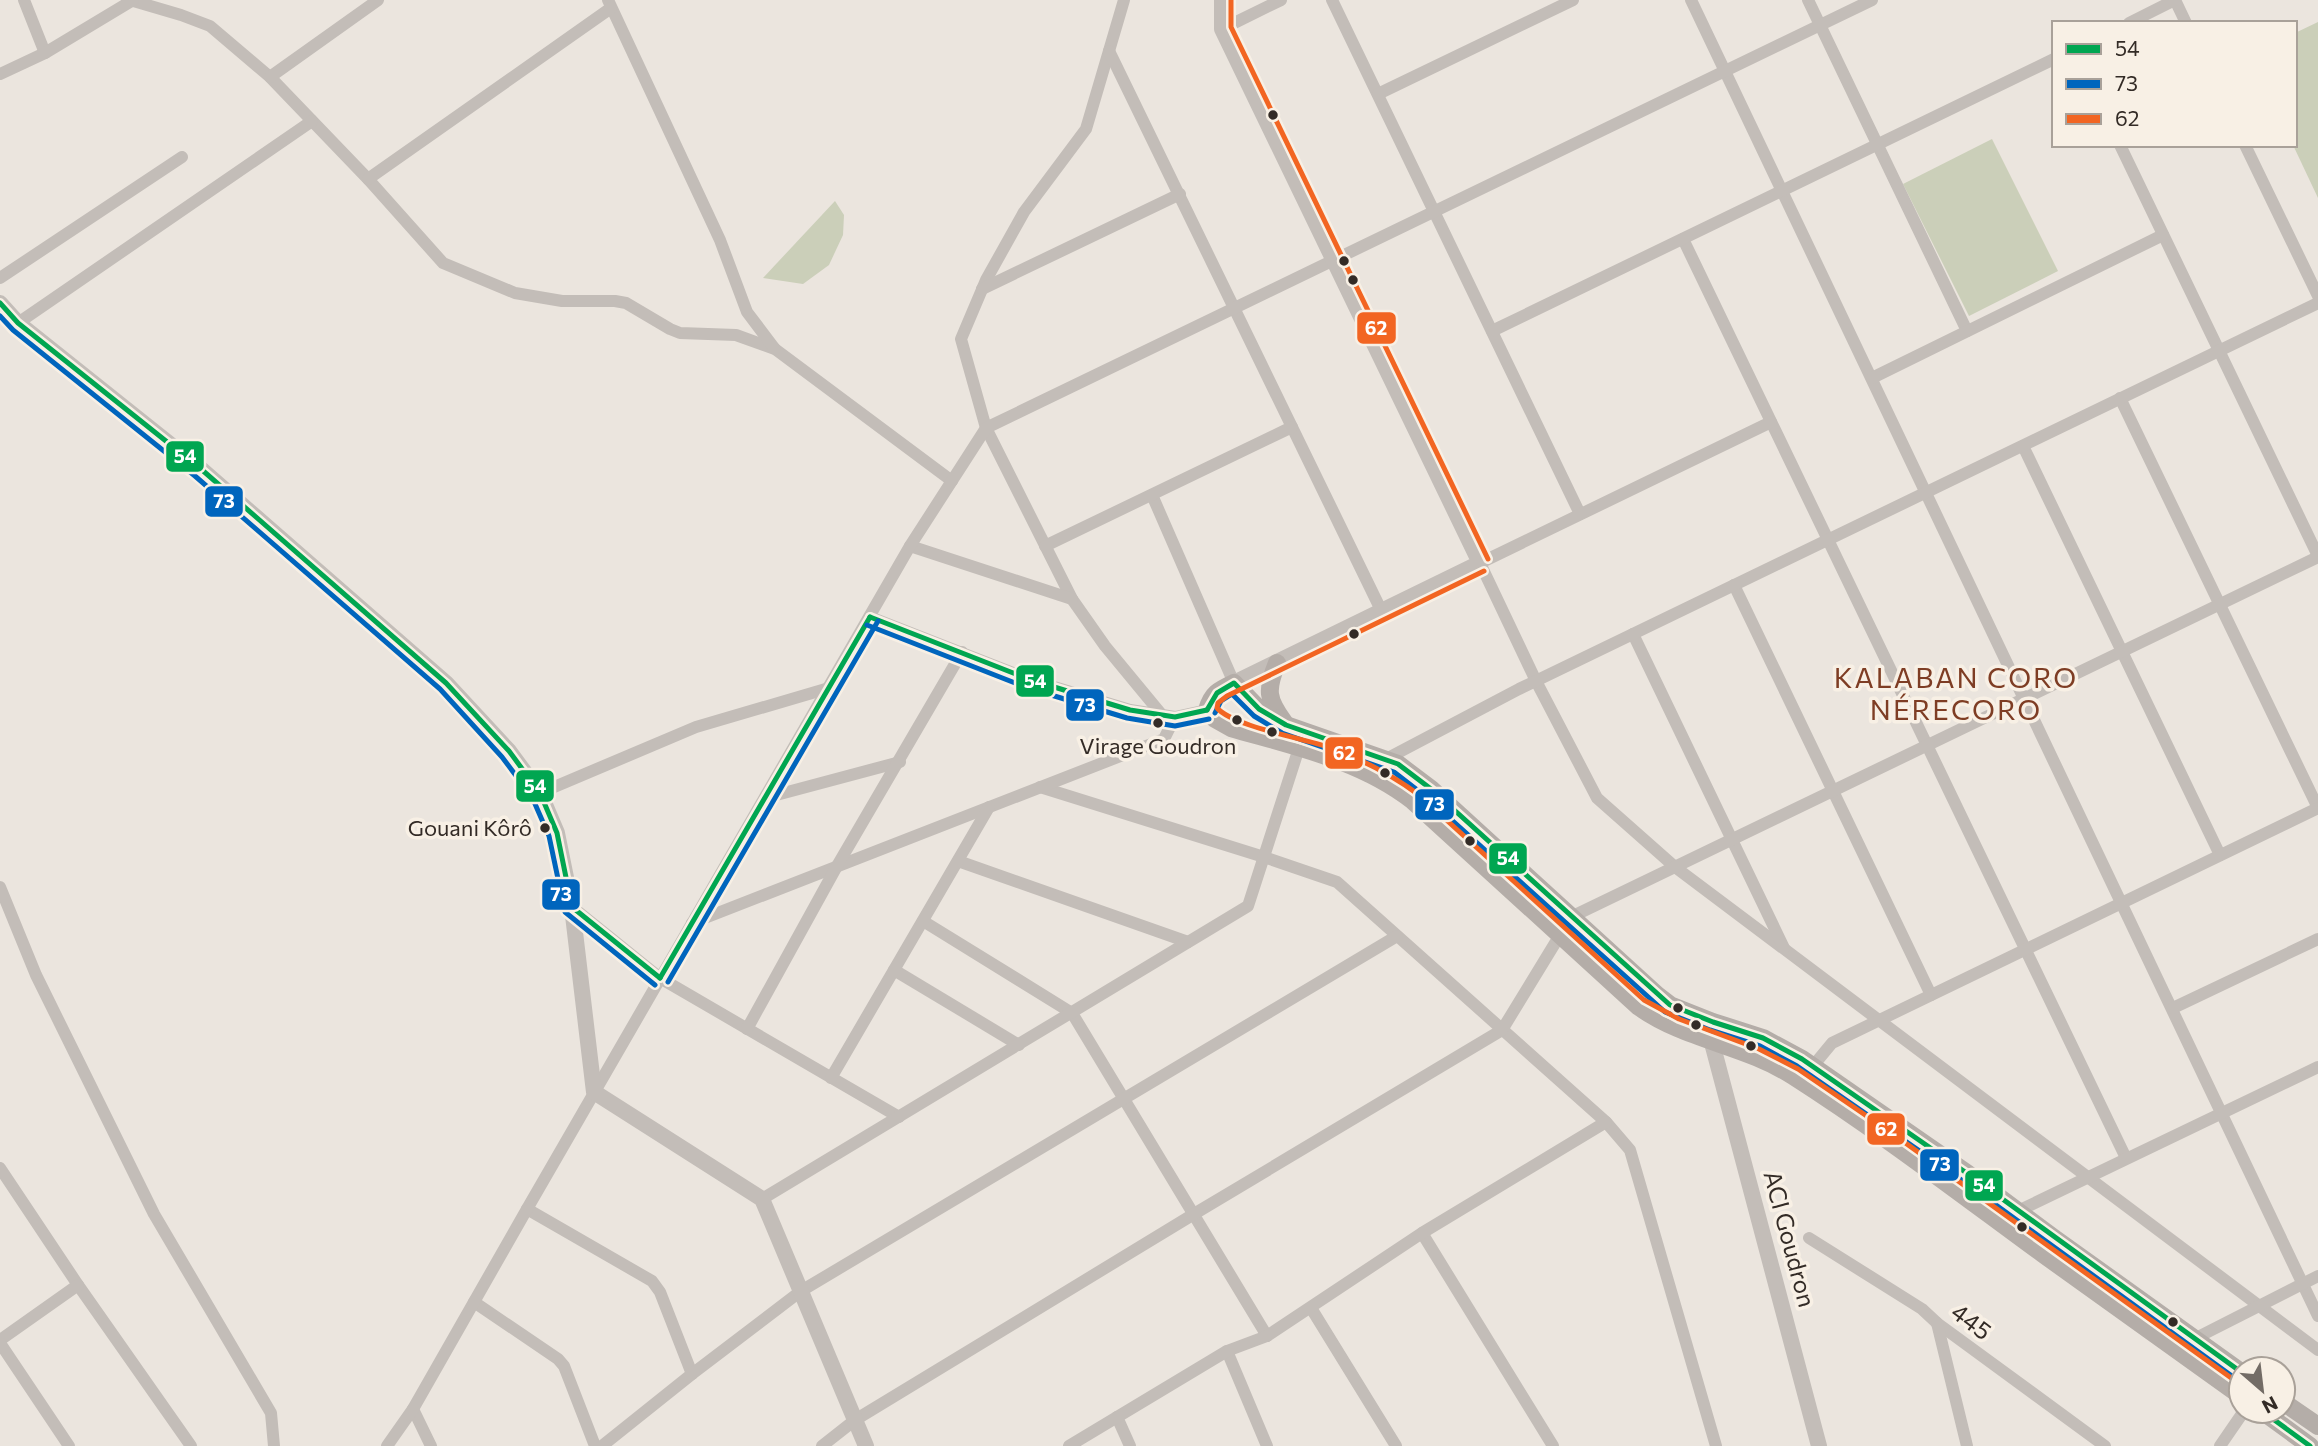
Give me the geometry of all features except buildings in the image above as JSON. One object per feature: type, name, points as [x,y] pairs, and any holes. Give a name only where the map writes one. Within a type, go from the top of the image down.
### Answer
[{"type":"main road","points":[[1277,663],[1270,679],[1269,692],[1272,705],[1286,725]]},
{"type":"main road","points":[[2227,1362],[1957,1166],[1813,1066],[1763,1038],[1713,1022],[1670,1004],[1657,995],[1431,789],[1398,764],[1286,725],[1259,709],[1234,683],[1210,698],[1207,710],[1215,719],[1231,728],[1300,748],[1364,771],[1395,787],[1639,1007],[1655,1018],[1712,1043],[1755,1055],[1792,1075],[1957,1189],[2042,1254],[2227,1386]]},
{"type":"main road","points":[[2297,1412],[2318,1426]]},
{"type":"main road","points":[[2281,1425],[2310,1446]]},
{"type":"street","points":[[24,0],[45,53]]},
{"type":"street","points":[[0,74],[45,53],[131,0],[181,15],[210,26],[270,77],[368,179],[443,263],[515,293],[562,301],[615,300],[626,303],[680,333],[736,335],[775,349]]},
{"type":"street","points":[[270,77],[378,0]]},
{"type":"street","points":[[1124,0],[1086,129],[1024,212],[982,289],[961,339],[986,428],[1072,599],[1104,646],[1168,716]]},
{"type":"street","points":[[1222,0],[1222,29],[1536,681],[1597,799],[1675,867],[2318,1350]]},
{"type":"street","points":[[1222,29],[1281,0]]},
{"type":"street","points":[[1332,0],[1580,514]]},
{"type":"street","points":[[1378,94],[1573,0]]},
{"type":"street","points":[[1691,0],[2318,1316]]},
{"type":"street","points":[[1808,0],[1967,331]]},
{"type":"street","points":[[387,1446],[413,1409],[910,546],[986,428],[1871,0]]},
{"type":"street","points":[[2133,21],[2175,0],[2185,21]]},
{"type":"street","points":[[368,179],[610,4],[720,240],[733,281],[747,312],[775,349],[952,481]]},
{"type":"street","points":[[1109,51],[1382,612]]},
{"type":"street","points":[[1492,331],[2052,60]]},
{"type":"street","points":[[18,323],[312,121]]},
{"type":"street","points":[[822,1446],[855,1420],[1502,1030],[1571,917],[2318,557],[2121,147]]},
{"type":"street","points":[[2246,147],[2318,296]]},
{"type":"street","points":[[0,278],[182,157]]},
{"type":"street","points":[[982,289],[1180,194]]},
{"type":"street","points":[[1872,378],[2163,235]]},
{"type":"street","points":[[1683,239],[2126,1158]]},
{"type":"street","points":[[1386,759],[1536,681],[2318,303]]},
{"type":"street","points":[[1,306],[18,323],[201,469],[446,683],[509,751],[540,793],[557,833],[572,907],[594,1092]]},
{"type":"street","points":[[1813,1066],[1832,1043],[2318,808],[2120,398]]},
{"type":"street","points":[[1152,495],[1234,683],[1771,422]]},
{"type":"street","points":[[1045,546],[1292,427]]},
{"type":"street","points":[[2023,446],[2220,855]]},
{"type":"street","points":[[910,546],[1072,599]]},
{"type":"street","points":[[1734,585],[1931,995]]},
{"type":"street","points":[[870,617],[1031,680],[1130,710],[1168,716],[1207,710]]},
{"type":"street","points":[[1633,634],[1786,951]]},
{"type":"street","points":[[747,1029],[837,866],[962,652]]},
{"type":"street","points":[[540,793],[696,727],[829,688]]},
{"type":"street","points":[[692,923],[1164,739],[1168,716]]},
{"type":"street","points":[[762,1199],[1248,906],[1300,748]]},
{"type":"street","points":[[765,798],[900,762]]},
{"type":"street","points":[[1040,787],[1337,882],[1606,1122],[1630,1150],[1716,1446]]},
{"type":"street","points":[[831,1078],[989,807]]},
{"type":"street","points":[[958,861],[1188,942]]},
{"type":"street","points":[[0,887],[36,975],[155,1213],[271,1413],[274,1446]]},
{"type":"street","points":[[572,907],[660,978],[899,1117]]},
{"type":"street","points":[[923,921],[1072,1013],[1267,1336]]},
{"type":"street","points":[[602,1446],[801,1291],[1397,936]]},
{"type":"street","points":[[2173,1008],[2318,939]]},
{"type":"street","points":[[894,970],[1019,1045]]},
{"type":"street","points":[[1712,1043],[1713,1022]]},
{"type":"street","name":"ACI Goudron","points":[[1712,1043],[1819,1446]]},
{"type":"street","points":[[2018,1211],[2318,1067]]},
{"type":"street","points":[[594,1092],[762,1199],[866,1446]]},
{"type":"street","points":[[1069,1446],[1227,1351],[1267,1336],[1422,1233],[1606,1122]]},
{"type":"street","points":[[0,1168],[191,1446]]},
{"type":"street","points":[[527,1209],[652,1281],[660,1292],[692,1374]]},
{"type":"street","points":[[1422,1233],[1553,1446]]},
{"type":"street","name":"445","points":[[1809,1238],[1922,1309],[1937,1323],[2105,1446]]},
{"type":"street","points":[[2194,1339],[2318,1276]]},
{"type":"street","points":[[69,1446],[0,1342],[78,1285]]},
{"type":"street","points":[[474,1302],[558,1359],[564,1366],[595,1446]]},
{"type":"street","points":[[1311,1308],[1396,1446]]},
{"type":"street","points":[[1937,1323],[1968,1446]]},
{"type":"street","points":[[1227,1351],[1267,1446]]},
{"type":"street","points":[[413,1409],[431,1446]]},
{"type":"street","points":[[1117,1417],[1129,1446]]},
{"type":"street","points":[[2220,1446],[2234,1425]]},
{"type":"green space","points":[[2318,22],[2318,198],[2294,147],[2297,147],[2297,32]]},
{"type":"green space","points":[[1992,139],[2058,271],[1969,316],[1903,184]]},
{"type":"green space","points":[[835,201],[844,215],[843,235],[829,265],[803,284],[763,278]]},
{"type":"transit line","name":"62","points":[[1231,0],[1231,27],[1488,559]]},
{"type":"transit line","name":"54","points":[[0,303],[18,323],[201,469],[446,683],[509,751],[540,793],[557,833],[572,907],[660,978]]},
{"type":"transit line","name":"73","points":[[0,316],[13,330],[195,476],[440,689],[502,757],[532,797],[549,836],[565,912],[655,985]]},
{"type":"transit line","name":"62","points":[[1484,571],[1227,696],[1218,703],[1217,708],[1252,726],[1328,747],[1387,774],[1408,787],[1644,1000],[1679,1019],[1759,1049],[1798,1069],[1893,1134],[2227,1375]]},
{"type":"transit line","name":"54","points":[[870,617],[1031,680],[1130,710],[1175,717],[1207,710]]},
{"type":"transit line","name":"54","points":[[660,978],[870,617]]},
{"type":"transit line","name":"73","points":[[668,982],[878,621]]},
{"type":"transit line","name":"73","points":[[867,625],[1028,688],[1127,718],[1175,726],[1209,719]]},
{"type":"transit line","name":"54","points":[[1207,710],[1217,693],[1234,683],[1259,709],[1286,725],[1398,764],[1431,789],[1670,1005],[1763,1038],[1802,1059],[1968,1174],[2227,1362]]},
{"type":"transit line","name":"73","points":[[1215,713],[1221,701],[1232,694],[1254,716],[1282,733],[1394,772],[1425,796],[1665,1012],[1760,1046],[1797,1066],[1963,1181],[2227,1372]]},
{"type":"transit line","name":"54","points":[[2281,1425],[2310,1446]]},
{"type":"place","name":"Virage Goudron","points":[[1158,723]]},
{"type":"place","name":"Gouani Kôrô","points":[[545,828]]},
{"type":"district","name":"KALABAN CORO NÉRECORO","points":[[1956,694]]}]
